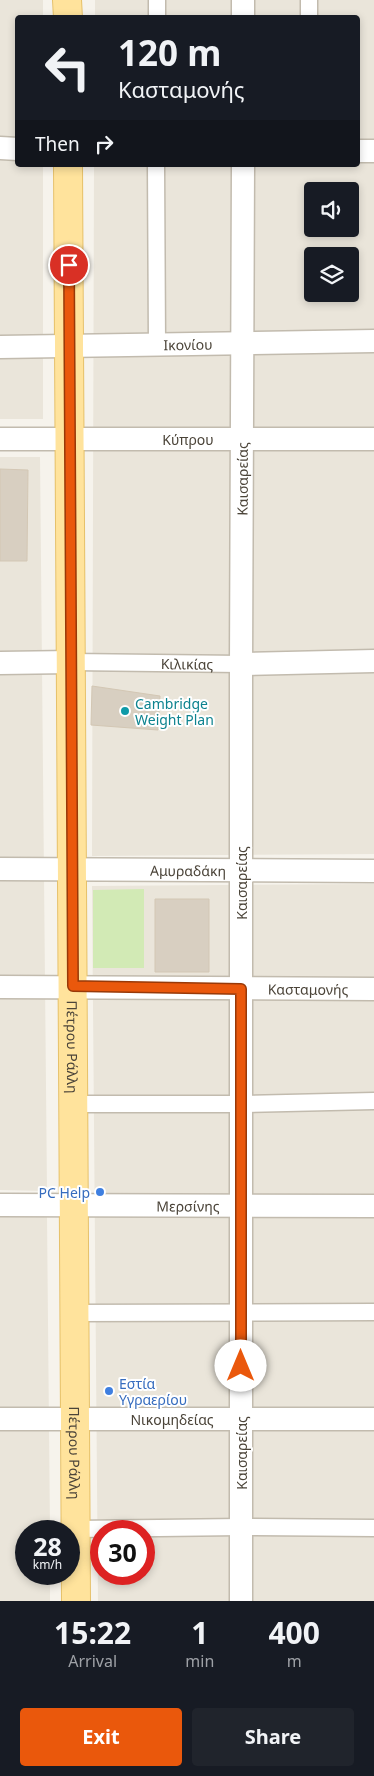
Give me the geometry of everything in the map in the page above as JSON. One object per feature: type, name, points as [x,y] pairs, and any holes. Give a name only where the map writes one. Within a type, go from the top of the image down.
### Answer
[{"type":"main road","points":[[68,0],[68,15]]},
{"type":"main road","name":"Πέτρου Ράλλη","points":[[68,167],[76,1520]]},
{"type":"main road","name":"Πέτρου Ράλλη","points":[[76,1585],[76,1601]]},
{"type":"street","points":[[157,0],[157,15]]},
{"type":"street","points":[[243,0],[243,15]]},
{"type":"street","points":[[309,0],[309,15]]},
{"type":"street","points":[[0,148],[15,149]]},
{"type":"street","points":[[360,151],[374,151]]},
{"type":"street","points":[[156,167],[156,344]]},
{"type":"street","name":"Καισαρείας","points":[[241,1601],[243,167]]},
{"type":"street","name":"Ικονίου","points":[[0,346],[374,341]]},
{"type":"street","name":"Κύπρου","points":[[0,439],[374,439]]},
{"type":"street","name":"Κιλικίας","points":[[0,663],[241,664],[374,662]]},
{"type":"street","name":"Αμυραδάκη","points":[[0,869],[374,871]]},
{"type":"street","name":"Κασταμονής","points":[[0,987],[374,989]]},
{"type":"street","points":[[73,1104],[241,1104],[374,1101]]},
{"type":"street","name":"Μερσίνης","points":[[0,1205],[374,1206]]},
{"type":"street","points":[[74,1313],[374,1312]]},
{"type":"street","name":"Νικομηδείας","points":[[0,1419],[374,1419]]},
{"type":"street","points":[[80,1529],[374,1528]]},
{"type":"shaded area","points":[[0,0],[43,0],[43,15],[15,15],[15,167],[43,167],[43,419],[0,419]]},
{"type":"shaded area","points":[[95,0],[374,0],[374,854],[92,856],[94,167],[360,167],[360,15],[95,15]]},
{"type":"shaded area","points":[[0,457],[40,457],[47,1191],[0,1190]]},
{"type":"shaded area","points":[[374,884],[374,1601],[98,1601],[98,1585],[155,1585],[155,1520],[97,1520],[92,886]]},
{"type":"shaded area","points":[[0,1217],[47,1217],[50,1520],[15,1520],[15,1585],[50,1585],[50,1601],[0,1601]]},
{"type":"green space","points":[[144,889],[144,968],[93,968],[93,890]]},
{"type":"building","points":[[0,469],[28,470],[27,561],[0,561]]},
{"type":"building","name":"Cambridge Weight Plan","points":[[92,686],[160,696],[158,730],[91,725]]},
{"type":"building","points":[[155,899],[209,899],[209,972],[155,972]]},
{"type":"place","name":"Cambridge Weight Plan","points":[[125,711]]},
{"type":"place","name":"PC Help","points":[[100,1192]]},
{"type":"place","name":"Εστία Υγραερίου","points":[[109,1391]]},
{"type":"route","points":[[69,265],[73,986],[241,989],[241,1366]]}]
